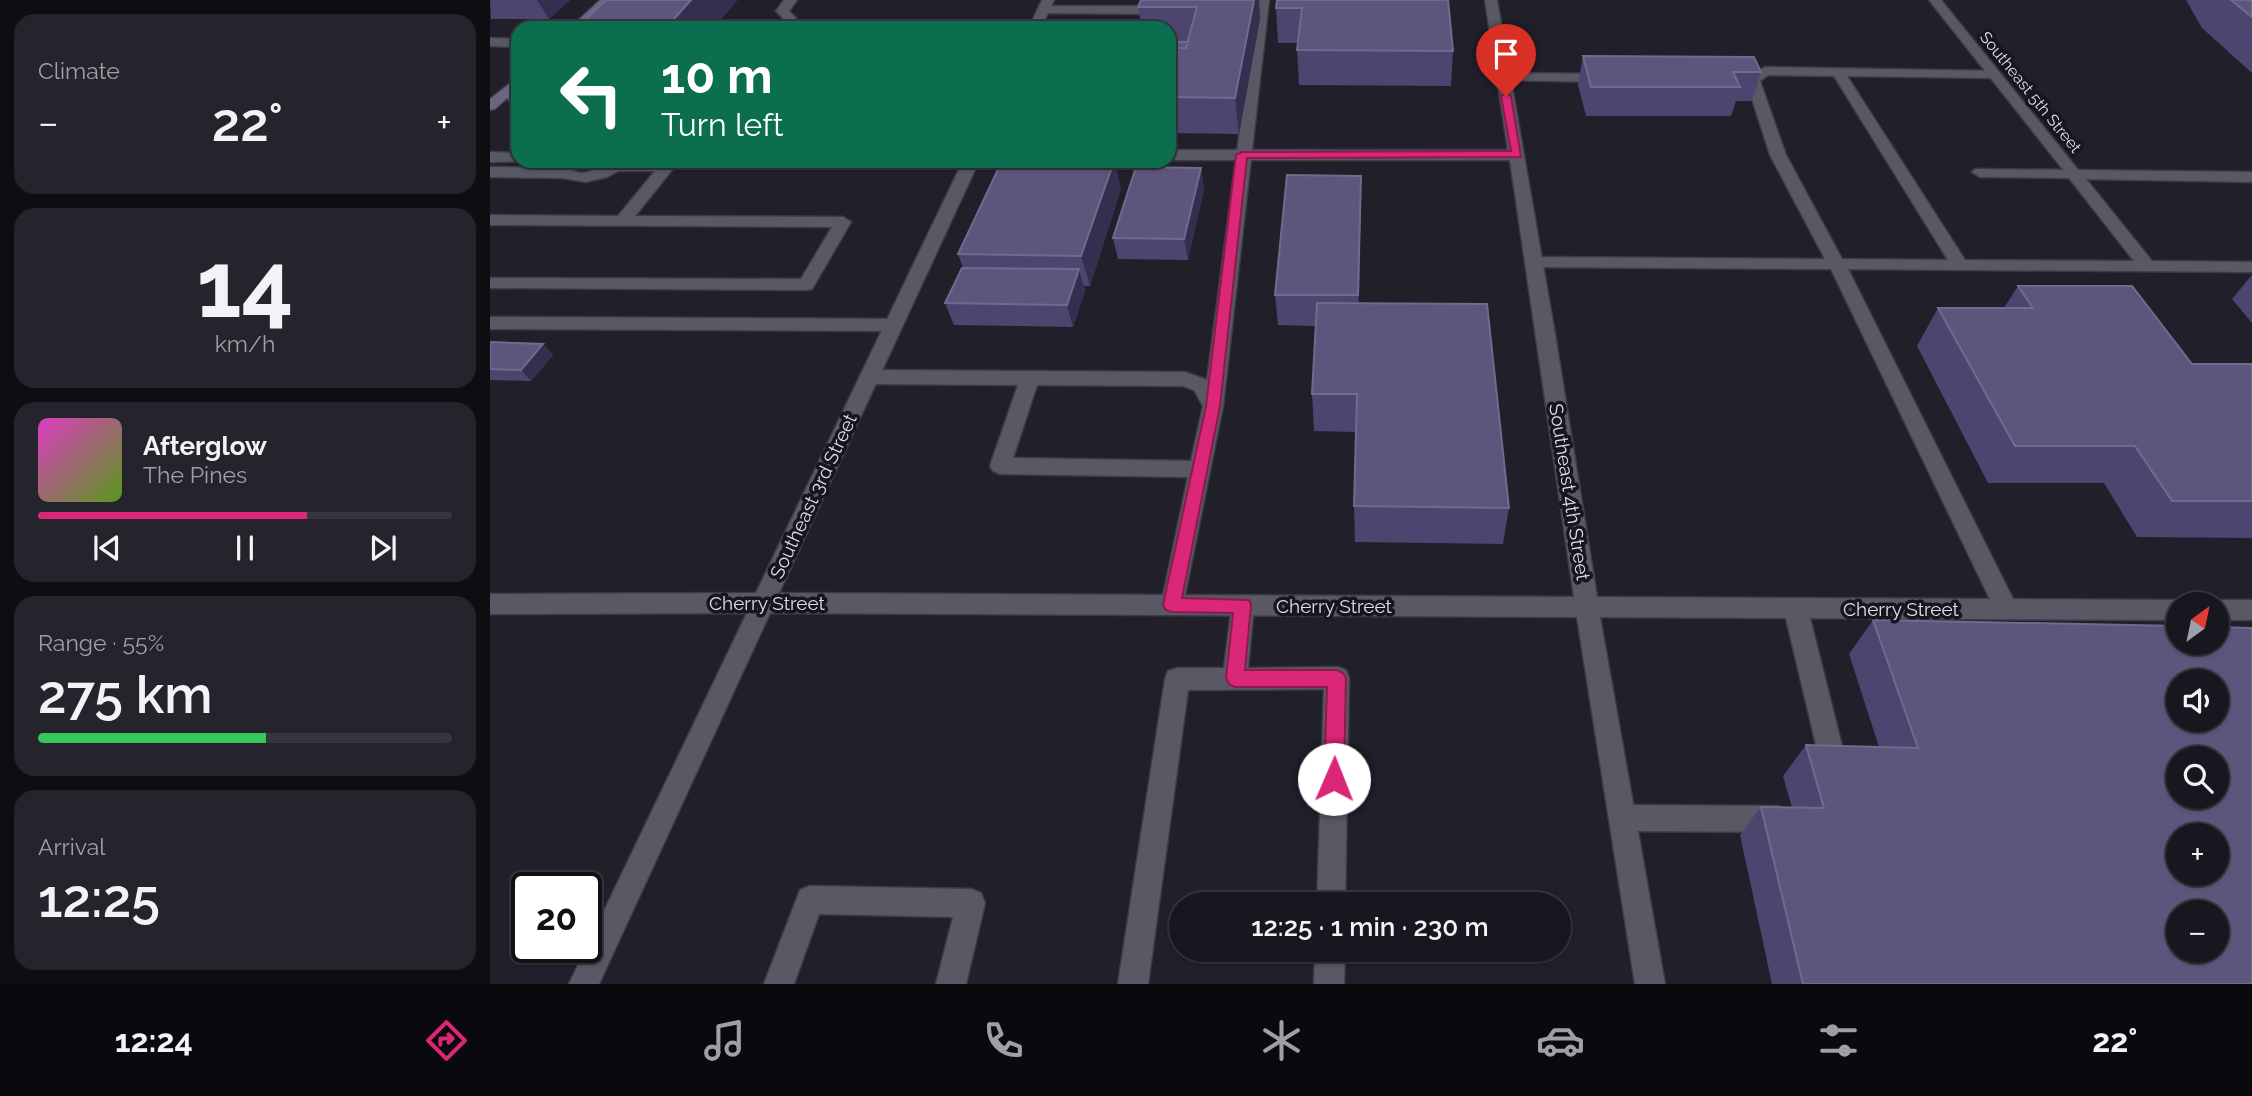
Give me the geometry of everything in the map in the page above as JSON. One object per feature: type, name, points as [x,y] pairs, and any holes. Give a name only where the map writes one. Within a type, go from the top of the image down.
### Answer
[{"type":"street","points":[[584,21],[607,0]]},
{"type":"street","points":[[788,21],[790,18],[782,11],[791,0]]},
{"type":"street","points":[[1172,605],[1213,406],[1242,155],[1264,0]]},
{"type":"street","name":"Southeast 4th Street","points":[[1491,0],[1650,984]]},
{"type":"street","name":"Southeast 5th Street","points":[[1935,0],[2146,265]]},
{"type":"street","points":[[1038,21],[1046,5],[1178,10]]},
{"type":"street","points":[[490,42],[511,43]]},
{"type":"street","points":[[490,59],[511,45]]},
{"type":"street","points":[[1993,74],[1765,71],[1746,80],[1778,155],[1837,265],[2006,609]]},
{"type":"street","points":[[1838,72],[1960,266]]},
{"type":"street","points":[[1503,76],[1628,78]]},
{"type":"street","points":[[490,106],[511,86]]},
{"type":"street","points":[[1176,155],[1517,155]]},
{"type":"street","points":[[490,157],[511,158]]},
{"type":"street","points":[[490,172],[551,168]]},
{"type":"street","points":[[568,168],[587,177],[608,168]]},
{"type":"street","points":[[622,221],[667,168]]},
{"type":"street","name":"Southeast 3rd Street","points":[[584,984],[968,168]]},
{"type":"street","points":[[1980,172],[2252,177]]},
{"type":"street","points":[[490,220],[843,222],[806,285],[490,283]]},
{"type":"street","points":[[1534,262],[2252,267]]},
{"type":"street","points":[[490,337],[497,323],[894,325]]},
{"type":"street","points":[[869,377],[1185,379],[1201,385],[1213,406]]},
{"type":"street","points":[[1030,378],[1000,466],[1200,469]]},
{"type":"street","name":"Cherry Street","points":[[490,604],[2166,610]]},
{"type":"street","points":[[1235,678],[1243,605]]},
{"type":"street","points":[[1796,610],[1837,778]]},
{"type":"street","points":[[2230,610],[2252,610]]},
{"type":"street","points":[[1133,984],[1177,679],[1337,678],[1331,892]]},
{"type":"street","points":[[1623,818],[1794,819]]},
{"type":"street","points":[[779,984],[810,900],[971,903],[951,984]]},
{"type":"street","points":[[1329,984],[1330,962]]},
{"type":"building","points":[[606,0],[691,0],[672,21],[584,21]]},
{"type":"building","points":[[1141,0],[1254,0],[1235,98],[1176,97],[1176,48],[1186,48],[1197,7],[1138,7]]},
{"type":"building","points":[[1277,0],[1448,0],[1453,51],[1297,50],[1302,8],[1276,8]]},
{"type":"building","points":[[2231,0],[2252,0],[2252,17]]},
{"type":"building","points":[[1176,42],[1188,42],[1186,48],[1176,48]]},
{"type":"building","points":[[1583,56],[1754,57],[1761,72],[1733,72],[1740,87],[1591,87]]},
{"type":"building","points":[[999,168],[1112,168],[1081,256],[958,254]]},
{"type":"building","points":[[1136,168],[1201,168],[1184,239],[1113,238]]},
{"type":"building","points":[[1287,175],[1361,176],[1358,295],[1275,295]]},
{"type":"building","points":[[962,268],[1079,269],[1067,305],[945,303]]},
{"type":"building","points":[[2018,286],[2132,286],[2192,364],[2252,364],[2252,501],[2172,501],[2135,446],[2015,446],[1938,308],[2033,308]]},
{"type":"building","points":[[1317,303],[1487,304],[1509,508],[1354,506],[1357,394],[1312,394]]},
{"type":"building","points":[[490,342],[543,344],[521,370],[490,369]]},
{"type":"building","points":[[1873,620],[2166,626],[2166,655],[2229,655],[2230,627],[2252,628],[2252,984],[1803,984],[1761,807],[1824,808],[1806,745],[1918,748]]},
{"type":"route","points":[[1334,779],[1337,678],[1235,678],[1243,605],[1172,605],[1213,406],[1242,155],[1517,155],[1506,96]]}]
